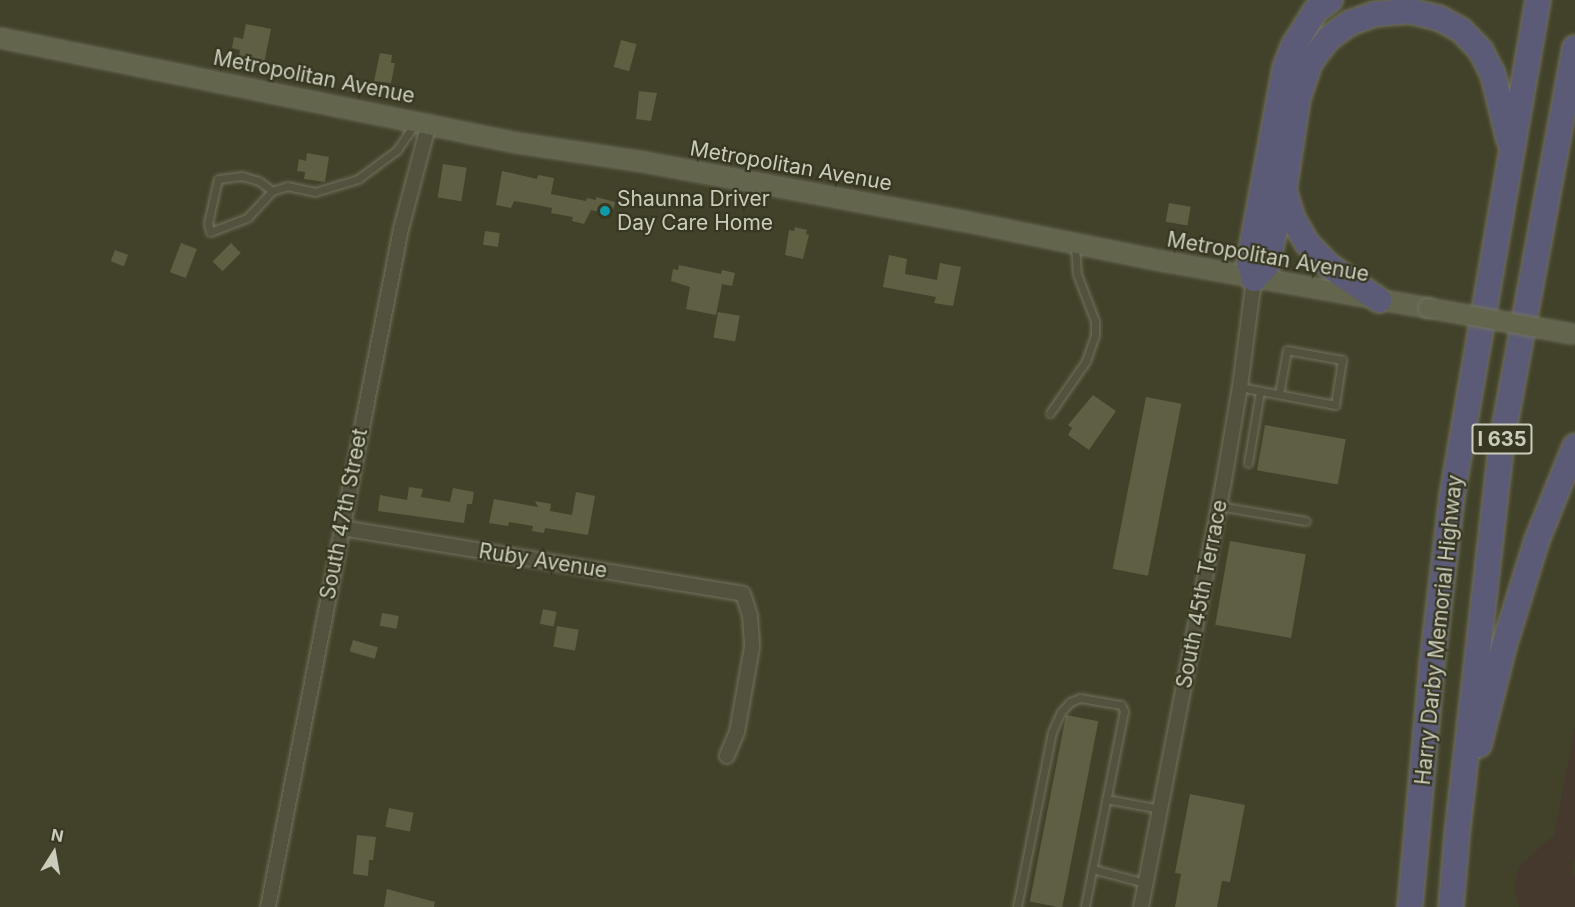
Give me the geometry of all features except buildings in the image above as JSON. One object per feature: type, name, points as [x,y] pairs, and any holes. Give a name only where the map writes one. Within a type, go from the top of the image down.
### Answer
[{"type":"highway","points":[[1254,279],[1249,262],[1285,68],[1294,45],[1316,11],[1330,0]]},
{"type":"highway","name":"Harry Darby Memorial Highway","points":[[1410,907],[1432,664],[1452,496],[1538,0]]},
{"type":"highway","points":[[1254,279],[1267,265],[1284,190],[1299,98],[1311,61],[1329,38],[1350,23],[1376,14],[1410,10],[1439,18],[1461,30],[1481,51],[1493,75],[1511,151]]},
{"type":"highway","name":"Harry Darby Memorial Highway","points":[[1451,907],[1501,446],[1575,48]]},
{"type":"highway","points":[[1284,190],[1293,219],[1307,243],[1328,265],[1379,300]]},
{"type":"highway","points":[[1457,835],[1508,635],[1537,540],[1575,446]]},
{"type":"main road","name":"Metropolitan Avenue","points":[[0,38],[423,122],[517,143],[644,162],[1254,279],[1573,335]]},
{"type":"street","name":"South 47th Street","points":[[268,907],[423,122]]},
{"type":"street","name":"South 45th Terrace","points":[[1141,907],[1219,506],[1240,387],[1254,279]]},
{"type":"street","name":"Ruby Avenue","points":[[342,528],[743,594],[750,616],[752,647],[738,732],[727,756]]},
{"type":"lane","points":[[272,191],[259,181],[242,176],[218,179],[208,223],[210,232],[247,218],[272,191],[287,186],[315,192],[357,179],[397,150],[423,122]]},
{"type":"lane","points":[[1050,413],[1086,361],[1095,335],[1095,321],[1077,274],[1075,244]]},
{"type":"lane","points":[[1240,387],[1335,405],[1342,360],[1287,350],[1280,394]]},
{"type":"lane","points":[[1248,463],[1260,391]]},
{"type":"lane","points":[[1219,506],[1306,521]]},
{"type":"lane","points":[[1017,907],[1052,732],[1061,712],[1070,702],[1080,698],[1120,705],[1124,711],[1085,907]]},
{"type":"lane","points":[[1106,800],[1160,809]]},
{"type":"lane","points":[[1092,870],[1145,883]]},
{"type":"shaded area","points":[[1575,726],[1575,855],[1571,875],[1575,876],[1575,907],[1519,907],[1514,888],[1519,866],[1554,835]]},
{"type":"place","name":"Shaunna Driver Day Care Home","points":[[605,211]]}]
